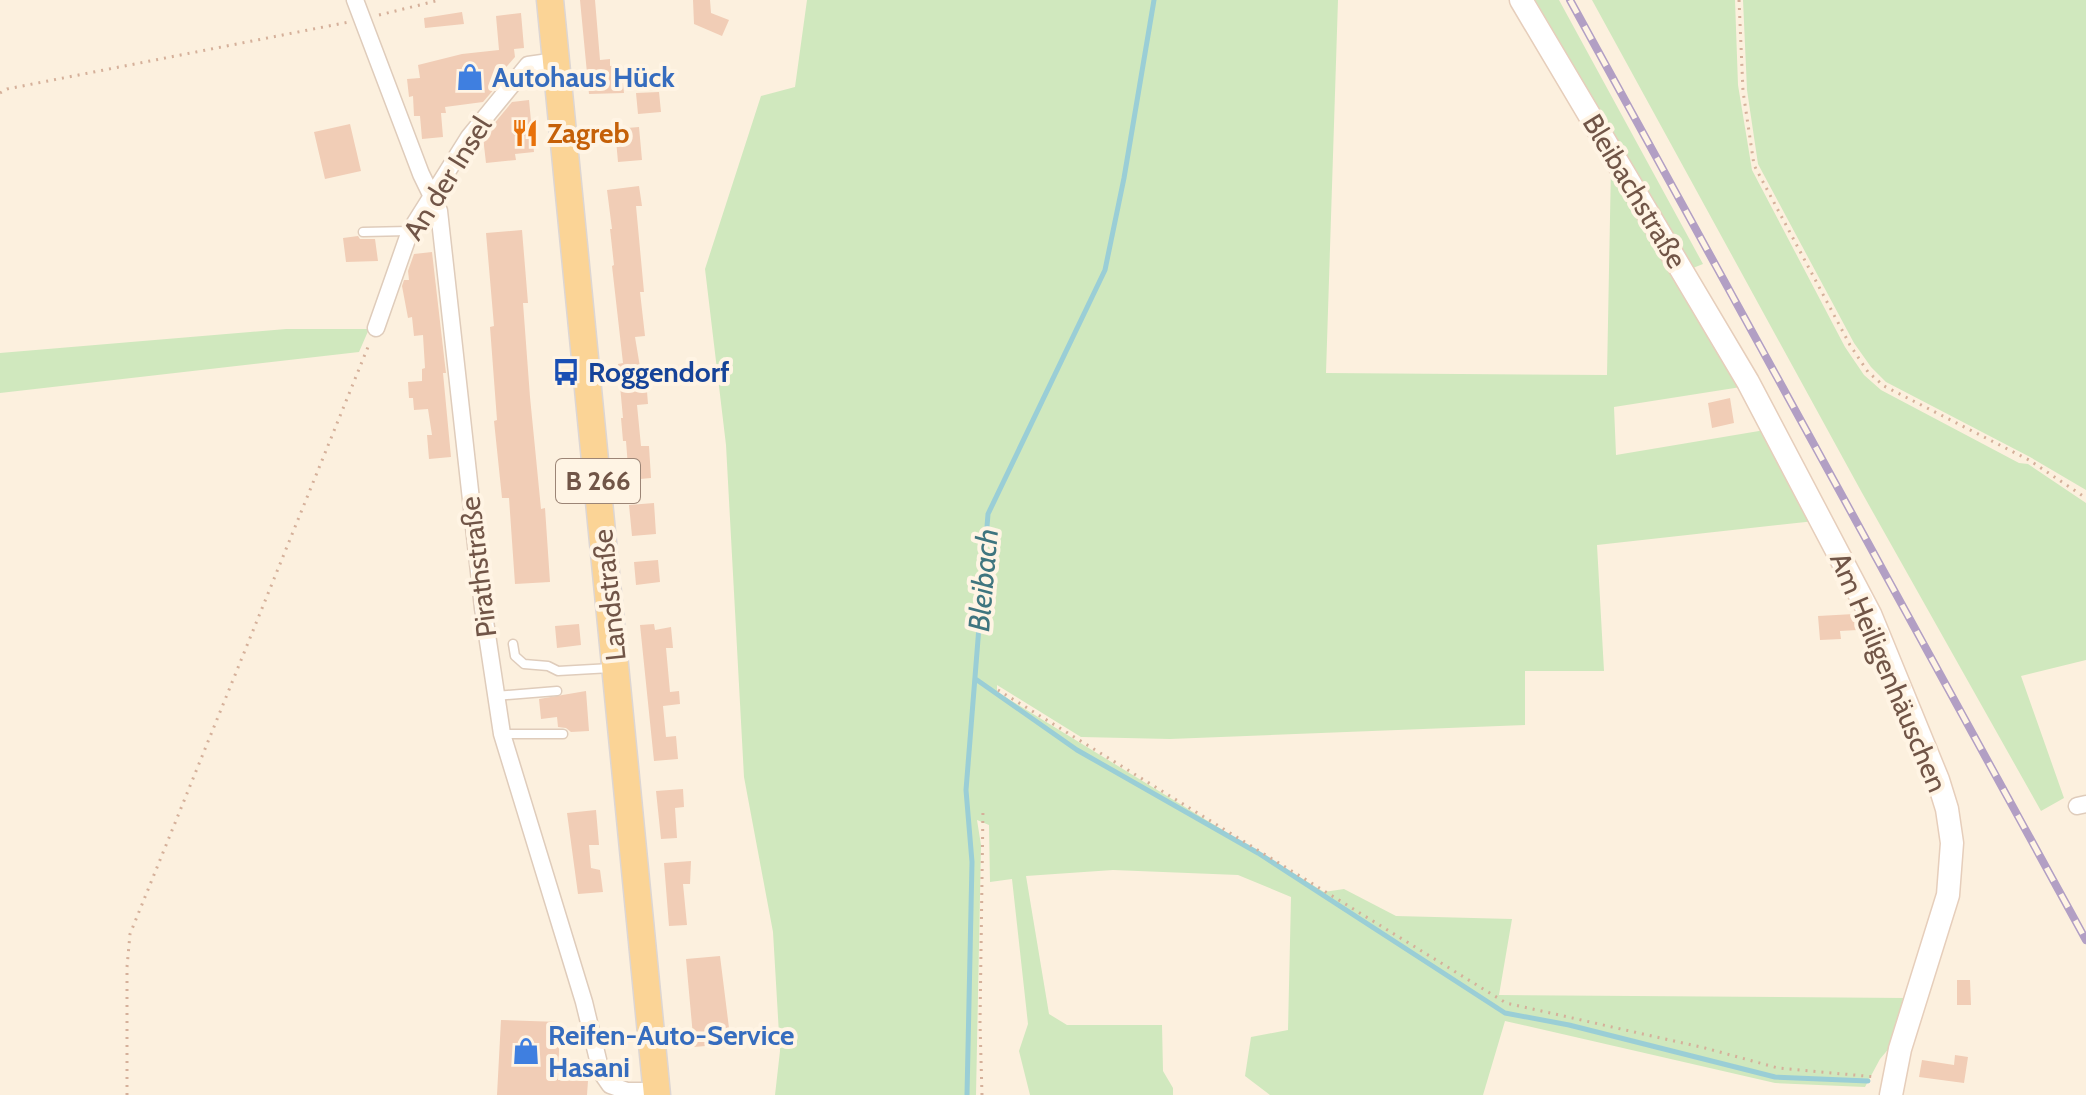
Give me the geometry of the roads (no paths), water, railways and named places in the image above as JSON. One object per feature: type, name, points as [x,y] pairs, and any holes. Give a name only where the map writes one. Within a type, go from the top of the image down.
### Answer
[{"type":"main road","name":"Landstraße","points":[[550,0],[657,1093]]},
{"type":"main road","name":"Bleibachstraße","points":[[1521,0],[1748,382]]},
{"type":"main road","name":"Am Heiligenhäuschen","points":[[1748,382],[1870,614],[1905,694],[1947,809],[1952,843],[1948,895],[1884,1080],[1891,1095]]},
{"type":"street","name":"Pirathstraße","points":[[355,0],[421,174],[439,211],[467,470],[502,734],[584,1002],[597,1062],[610,1085],[627,1091],[657,1093]]},
{"type":"street","name":"An der Insel","points":[[376,328],[410,231],[469,137],[528,65],[556,61]]},
{"type":"lane","points":[[363,232],[410,231]]},
{"type":"lane","points":[[513,644],[519,661],[531,666],[548,666],[558,671],[615,668]]},
{"type":"lane","points":[[495,696],[557,691]]},
{"type":"lane","points":[[502,734],[563,734]]},
{"type":"waterway","name":"Bleibach","points":[[967,1095],[972,862],[966,790],[988,514],[1105,270],[1154,0]]},
{"type":"waterway","points":[[977,680],[1077,750],[1258,853],[1505,1013],[1569,1025],[1775,1077],[1868,1081]]},
{"type":"railway","points":[[1570,0],[2086,940]]},
{"type":"place","name":"Autohaus Hück","points":[[470,77]]},
{"type":"place","name":"Zagreb","points":[[525,133]]},
{"type":"place","name":"Roggendorf","points":[[566,372]]},
{"type":"place","name":"Reifen-Auto-Service Hasani","points":[[526,1051]]}]
